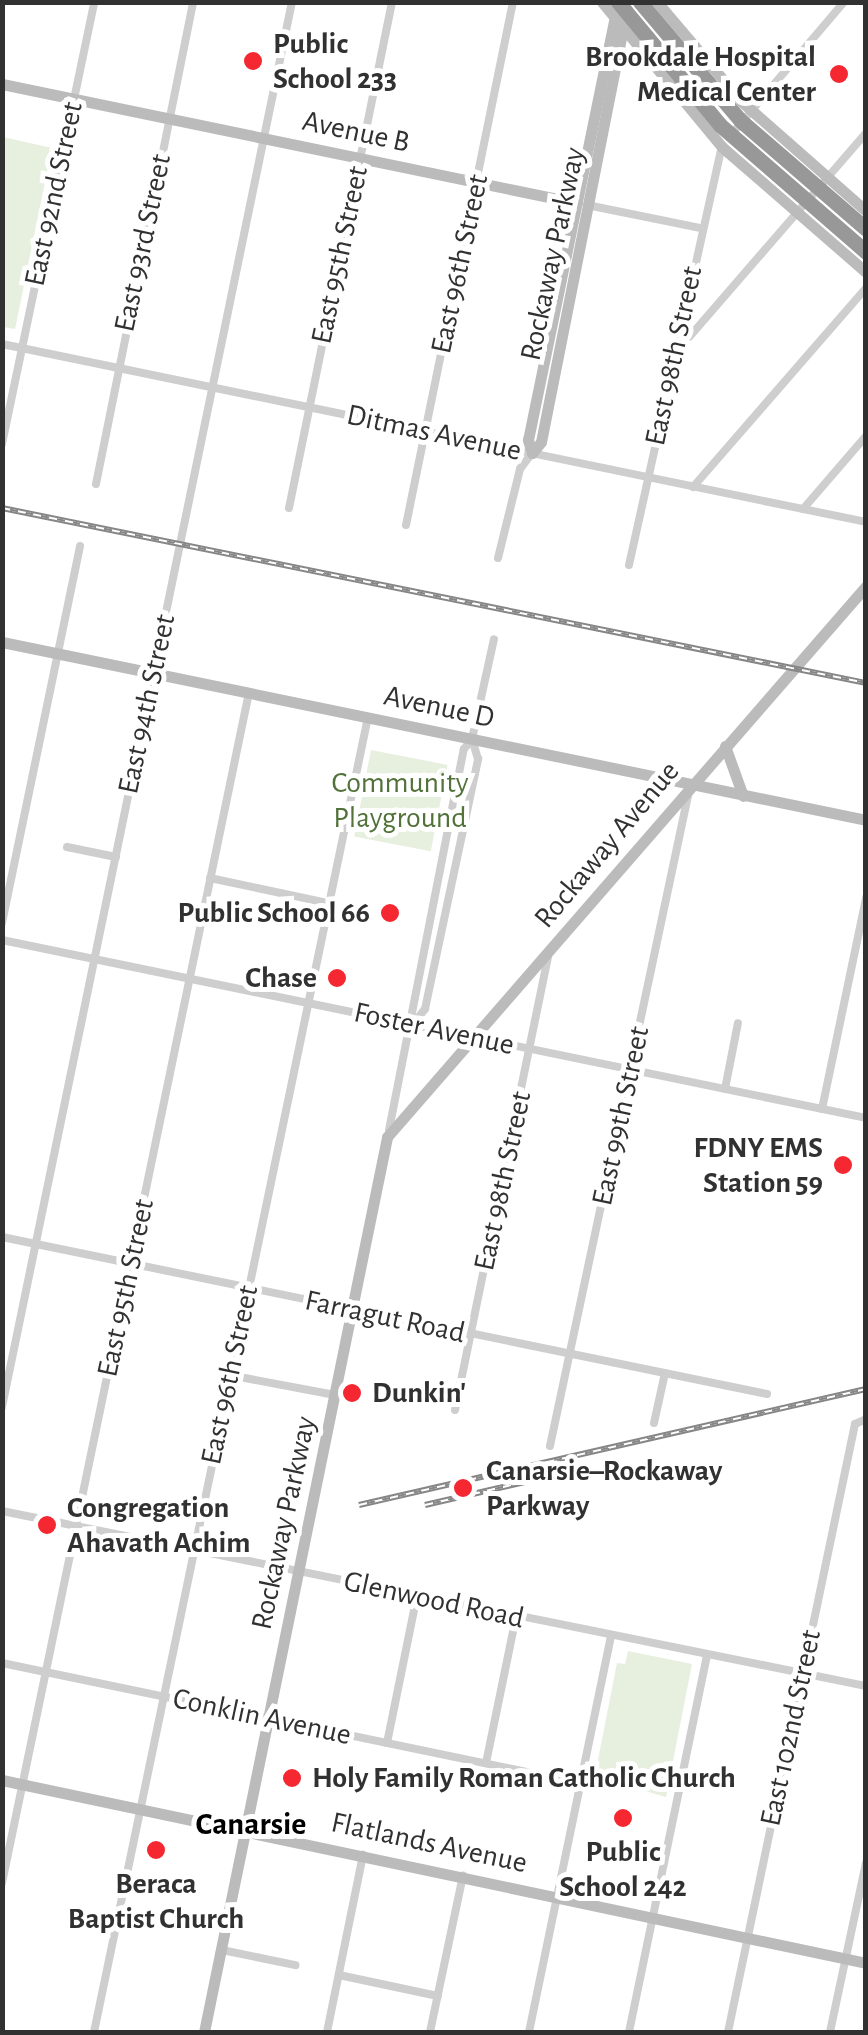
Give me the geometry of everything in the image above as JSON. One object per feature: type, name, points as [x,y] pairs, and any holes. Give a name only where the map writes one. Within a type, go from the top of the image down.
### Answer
[{"type":"highway","points":[[640,2],[866,252]]},
{"type":"highway","points":[[621,8],[726,141],[866,230]]},
{"type":"street","name":"East 92nd Street","points":[[2,444],[94,2]]},
{"type":"street","name":"East 93rd Street","points":[[96,484],[193,2]]},
{"type":"street","name":"East 94th Street","points":[[2,1406],[292,2]]},
{"type":"street","name":"East 95th Street","points":[[289,508],[392,2]]},
{"type":"street","name":"East 96th Street","points":[[406,525],[513,2]]},
{"type":"street","points":[[602,2],[621,8]]},
{"type":"street","points":[[658,2],[745,116]]},
{"type":"street","points":[[624,31],[726,141],[844,2]]},
{"type":"street","name":"Rockaway Parkway","points":[[498,558],[520,469],[532,453],[528,440],[624,31],[621,8]]},
{"type":"street","name":"Rockaway Parkway","points":[[582,204],[621,8]]},
{"type":"street","name":"Avenue B","points":[[2,84],[700,228]]},
{"type":"street","points":[[675,354],[866,133]]},
{"type":"street","name":"East 98th Street","points":[[630,565],[700,228],[726,141]]},
{"type":"street","points":[[812,195],[866,212]]},
{"type":"street","points":[[812,195],[866,272]]},
{"type":"street","points":[[694,487],[866,288]]},
{"type":"street","points":[[684,309],[706,318]]},
{"type":"street","name":"Ditmas Avenue","points":[[2,344],[866,522]]},
{"type":"street","points":[[803,509],[866,436]]},
{"type":"street","points":[[2,924],[80,546]]},
{"type":"street","name":"Rockaway Avenue","points":[[388,1137],[866,586]]},
{"type":"street","name":"Rockaway Parkway","points":[[204,2032],[413,1024],[410,1010],[464,749],[472,739],[494,639]]},
{"type":"street","name":"Avenue D","points":[[2,642],[866,820]]},
{"type":"street","name":"East 95th Street","points":[[2,1883],[249,692]]},
{"type":"street","name":"East 96th Street","points":[[94,2032],[368,717]]},
{"type":"street","name":"Rockaway Parkway","points":[[413,1024],[425,1010],[478,759],[472,739]]},
{"type":"street","points":[[724,746],[743,796]]},
{"type":"street","name":"East 99th Street","points":[[550,1446],[690,786]]},
{"type":"street","points":[[68,848],[116,858]]},
{"type":"street","points":[[210,878],[328,903]]},
{"type":"street","points":[[822,1109],[866,898]]},
{"type":"street","name":"Foster Avenue","points":[[2,940],[866,1118]]},
{"type":"street","name":"East 98th Street","points":[[455,1410],[549,951]]},
{"type":"street","points":[[725,1089],[738,1023]]},
{"type":"street","name":"Farragut Road","points":[[2,1237],[767,1394]]},
{"type":"street","points":[[654,1423],[665,1373]]},
{"type":"street","points":[[229,1375],[336,1396]]},
{"type":"street","name":"East 102nd Street","points":[[728,2032],[855,1424],[866,1418]]},
{"type":"street","name":"Glenwood Road","points":[[2,1511],[866,1686]]},
{"type":"street","points":[[387,1743],[417,1596]]},
{"type":"street","points":[[486,1763],[516,1617]]},
{"type":"street","points":[[529,2032],[611,1636]]},
{"type":"street","points":[[628,2032],[706,1656]]},
{"type":"street","name":"Conklin Avenue","points":[[2,1664],[580,1783]]},
{"type":"street","name":"Flatlands Avenue","points":[[2,1780],[748,1934],[866,1963]]},
{"type":"street","points":[[327,2032],[364,1855]]},
{"type":"street","points":[[830,2032],[866,1864]]},
{"type":"street","points":[[430,2032],[463,1875]]},
{"type":"street","points":[[222,1950],[295,1965]]},
{"type":"street","name":"Flatlands Avenue","points":[[846,1955],[866,1954]]},
{"type":"street","points":[[338,1975],[438,1996]]},
{"type":"green space","points":[[3,137],[52,148],[15,329],[3,327]]},
{"type":"green space","name":"Community Playground","points":[[371,750],[448,765],[431,851],[354,836]]},
{"type":"green space","points":[[628,1651],[692,1664],[666,1797],[607,1780],[608,1772],[596,1770],[617,1663],[625,1664]]},
{"type":"railway","points":[[2,508],[866,683]]},
{"type":"railway","points":[[359,1505],[866,1389]]},
{"type":"railway","points":[[425,1505],[585,1468]]},
{"type":"place","name":"Public School 233","points":[[253,61]]},
{"type":"place","name":"Brookdale Hospital Medical Center","points":[[839,74]]},
{"type":"place","name":"Public School 66","points":[[390,913]]},
{"type":"place","name":"Chase","points":[[337,978]]},
{"type":"place","name":"FDNY EMS Station 59","points":[[843,1165]]},
{"type":"place","name":"Dunkin'","points":[[352,1393]]},
{"type":"place","name":"Canarsie–Rockaway Parkway","points":[[463,1488]]},
{"type":"place","name":"Congregation Ahavath Achim","points":[[47,1525]]},
{"type":"place","name":"Holy Family Roman Catholic Church","points":[[292,1778]]},
{"type":"place","name":"Public School 242","points":[[623,1818]]},
{"type":"place","name":"Beraca Baptist Church","points":[[156,1850]]},
{"type":"district","name":"Canarsie","points":[[251,1824]]}]
